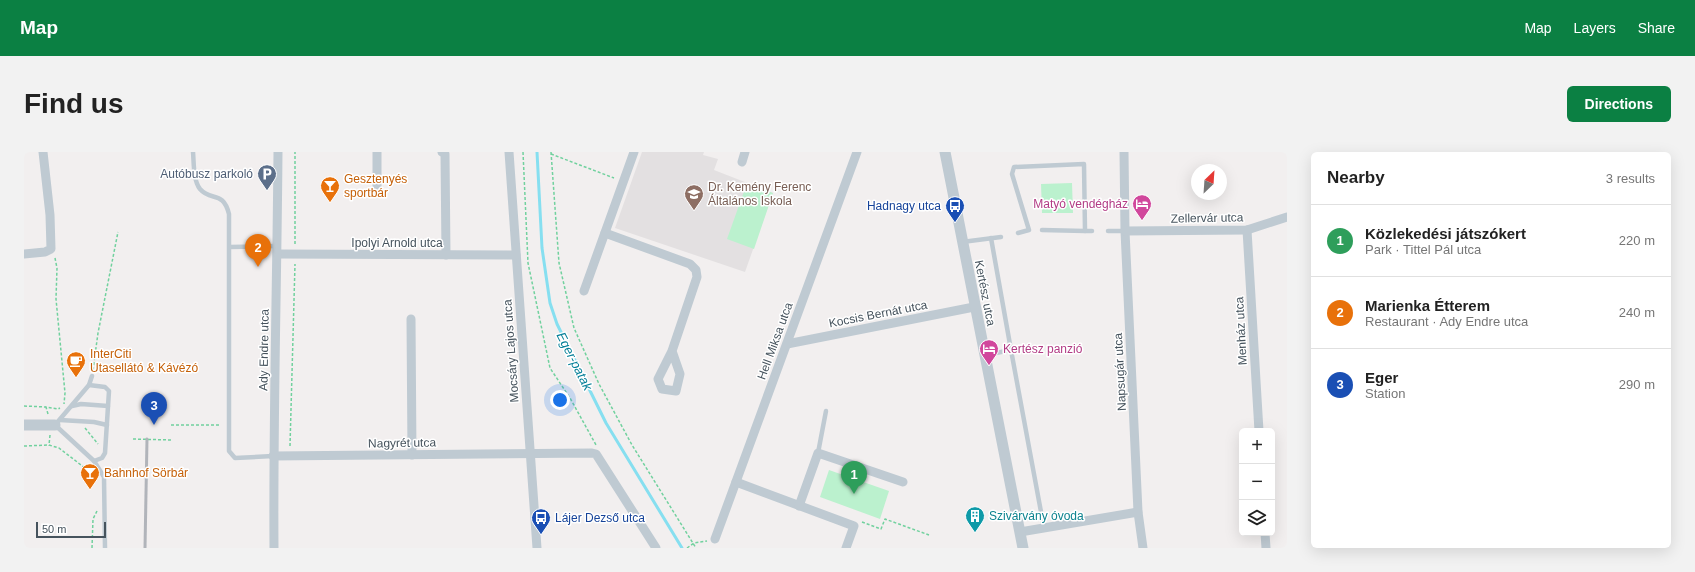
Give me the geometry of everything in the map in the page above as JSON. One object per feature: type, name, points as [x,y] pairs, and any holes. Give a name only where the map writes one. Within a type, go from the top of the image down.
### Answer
[{"type":"street","points":[[24,254],[45,252],[52,249],[43,152]]},
{"type":"street","name":"Ady Endre utca","points":[[274,548],[273,456],[278,250],[278,152]]},
{"type":"street","points":[[377,152],[377,191]]},
{"type":"street","points":[[442,152],[445,154],[446,255]]},
{"type":"street","name":"Mocsáry Lajos utca","points":[[509,152],[537,548]]},
{"type":"street","points":[[584,291],[634,152]]},
{"type":"street","points":[[742,162],[745,152]]},
{"type":"street","name":"Hell Miksa utca","points":[[715,539],[857,152]]},
{"type":"street","name":"Napsugár utca","points":[[1124,152],[1125,231],[1138,512],[1143,548]]},
{"type":"street","name":"Kertész utca","points":[[946,154],[974,307],[1023,548]]},
{"type":"street","name":"Zellervár utca","points":[[1125,231],[1247,230],[1287,217]]},
{"type":"street","name":"Menház utca","points":[[1247,230],[1259,428]]},
{"type":"street","points":[[605,233],[690,264],[696,270],[697,277],[672,351]]},
{"type":"street","name":"Ipolyi Arnold utca","points":[[278,250],[295,254],[516,255]]},
{"type":"street","name":"Kocsis Bernát utca","points":[[787,344],[974,307]]},
{"type":"street","points":[[411,320],[412,455]]},
{"type":"street","points":[[24,425],[55,424]]},
{"type":"street","points":[[799,506],[818,453],[904,482]]},
{"type":"street","points":[[596,454],[656,548]]},
{"type":"street","name":"Nagyrét utca","points":[[273,456],[596,454]]},
{"type":"street","points":[[736,482],[854,526],[846,548]]},
{"type":"street","points":[[1020,532],[1138,512]]},
{"type":"street","points":[[1265,536],[1266,548]]},
{"type":"lane","points":[[193,152],[197,181],[201,189],[220,198],[227,205],[229,214],[229,451],[235,458],[273,456]]},
{"type":"lane","points":[[1018,232],[1029,230],[1012,174],[1014,167],[1084,164],[1085,231]]},
{"type":"lane","points":[[1042,230],[1092,231]]},
{"type":"lane","points":[[1108,231],[1125,231]]},
{"type":"lane","points":[[962,242],[1001,237]]},
{"type":"lane","points":[[991,238],[1044,528]]},
{"type":"lane","points":[[230,247],[278,250]]},
{"type":"lane","points":[[984,355],[1011,350]]},
{"type":"lane","points":[[55,424],[89,385],[92,376]]},
{"type":"lane","points":[[89,385],[107,387],[109,391],[105,453],[102,458],[94,462]]},
{"type":"lane","points":[[72,406],[81,404],[108,406]]},
{"type":"lane","points":[[818,453],[826,411]]},
{"type":"lane","points":[[55,424],[79,421],[97,422],[107,425]]},
{"type":"lane","points":[[55,424],[94,462],[102,472],[105,483],[106,548]]},
{"type":"path","points":[[290,456],[295,254],[295,152]]},
{"type":"path","points":[[523,152],[528,263],[550,368],[570,398],[597,447],[596,454]]},
{"type":"path","points":[[623,182],[551,153],[559,263],[574,328],[599,384],[632,445],[696,548]]},
{"type":"path","points":[[92,376],[98,333],[118,232]]},
{"type":"path","points":[[24,406],[58,409],[64,403],[65,392],[56,299],[57,268],[52,249]]},
{"type":"path","points":[[46,407],[55,424],[49,445]]},
{"type":"path","points":[[79,421],[105,453]]},
{"type":"path","points":[[171,425],[228,425]]},
{"type":"path","points":[[133,438],[171,440]]},
{"type":"path","points":[[24,446],[49,445],[59,448],[94,475]]},
{"type":"path","points":[[92,548],[93,519],[98,509]]},
{"type":"path","points":[[854,526],[856,519],[881,529],[885,519],[929,535]]},
{"type":"path","points":[[687,548],[694,544],[715,539]]},
{"type":"shaded area","name":"Dr. Kemény Ferenc Általános Iskola","points":[[642,152],[704,152],[703,155],[718,159],[714,170],[773,193],[745,272],[615,228]]},
{"type":"green space","points":[[747,183],[773,193],[754,249],[727,239]]},
{"type":"green space","points":[[1072,183],[1073,213],[1042,213],[1041,184]]},
{"type":"green space","points":[[829,470],[889,491],[880,519],[820,497]]},
{"type":"waterway","name":"Eger-patak","points":[[537,152],[542,248],[550,303],[557,324],[606,423],[682,548]]},
{"type":"railway","points":[[145,548],[147,439]]},
{"type":"place","name":"Autóbusz parkoló","points":[[267,191]]},
{"type":"place","name":"Gesztenyés sportbár","points":[[330,203]]},
{"type":"place","name":"Dr. Kemény Ferenc Általános Iskola","points":[[694,211]]},
{"type":"place","name":"Matyó vendégház","points":[[1142,221]]},
{"type":"place","name":"Hadnagy utca","points":[[955,223]]},
{"type":"place","name":"Marienka Étterem","points":[[258,267]]},
{"type":"place","name":"Kertész panzió","points":[[989,366]]},
{"type":"place","name":"InterCiti Utasellátó & Kávézó","points":[[76,378]]},
{"type":"place","name":"Eger","points":[[154,425]]},
{"type":"place","name":"Bahnhof Sörbár","points":[[90,490]]},
{"type":"place","name":"Közlekedési játszókert","points":[[854,494]]},
{"type":"place","name":"Szivárvány óvoda","points":[[975,533]]},
{"type":"place","name":"Lájer Dezső utca","points":[[541,535]]}]
